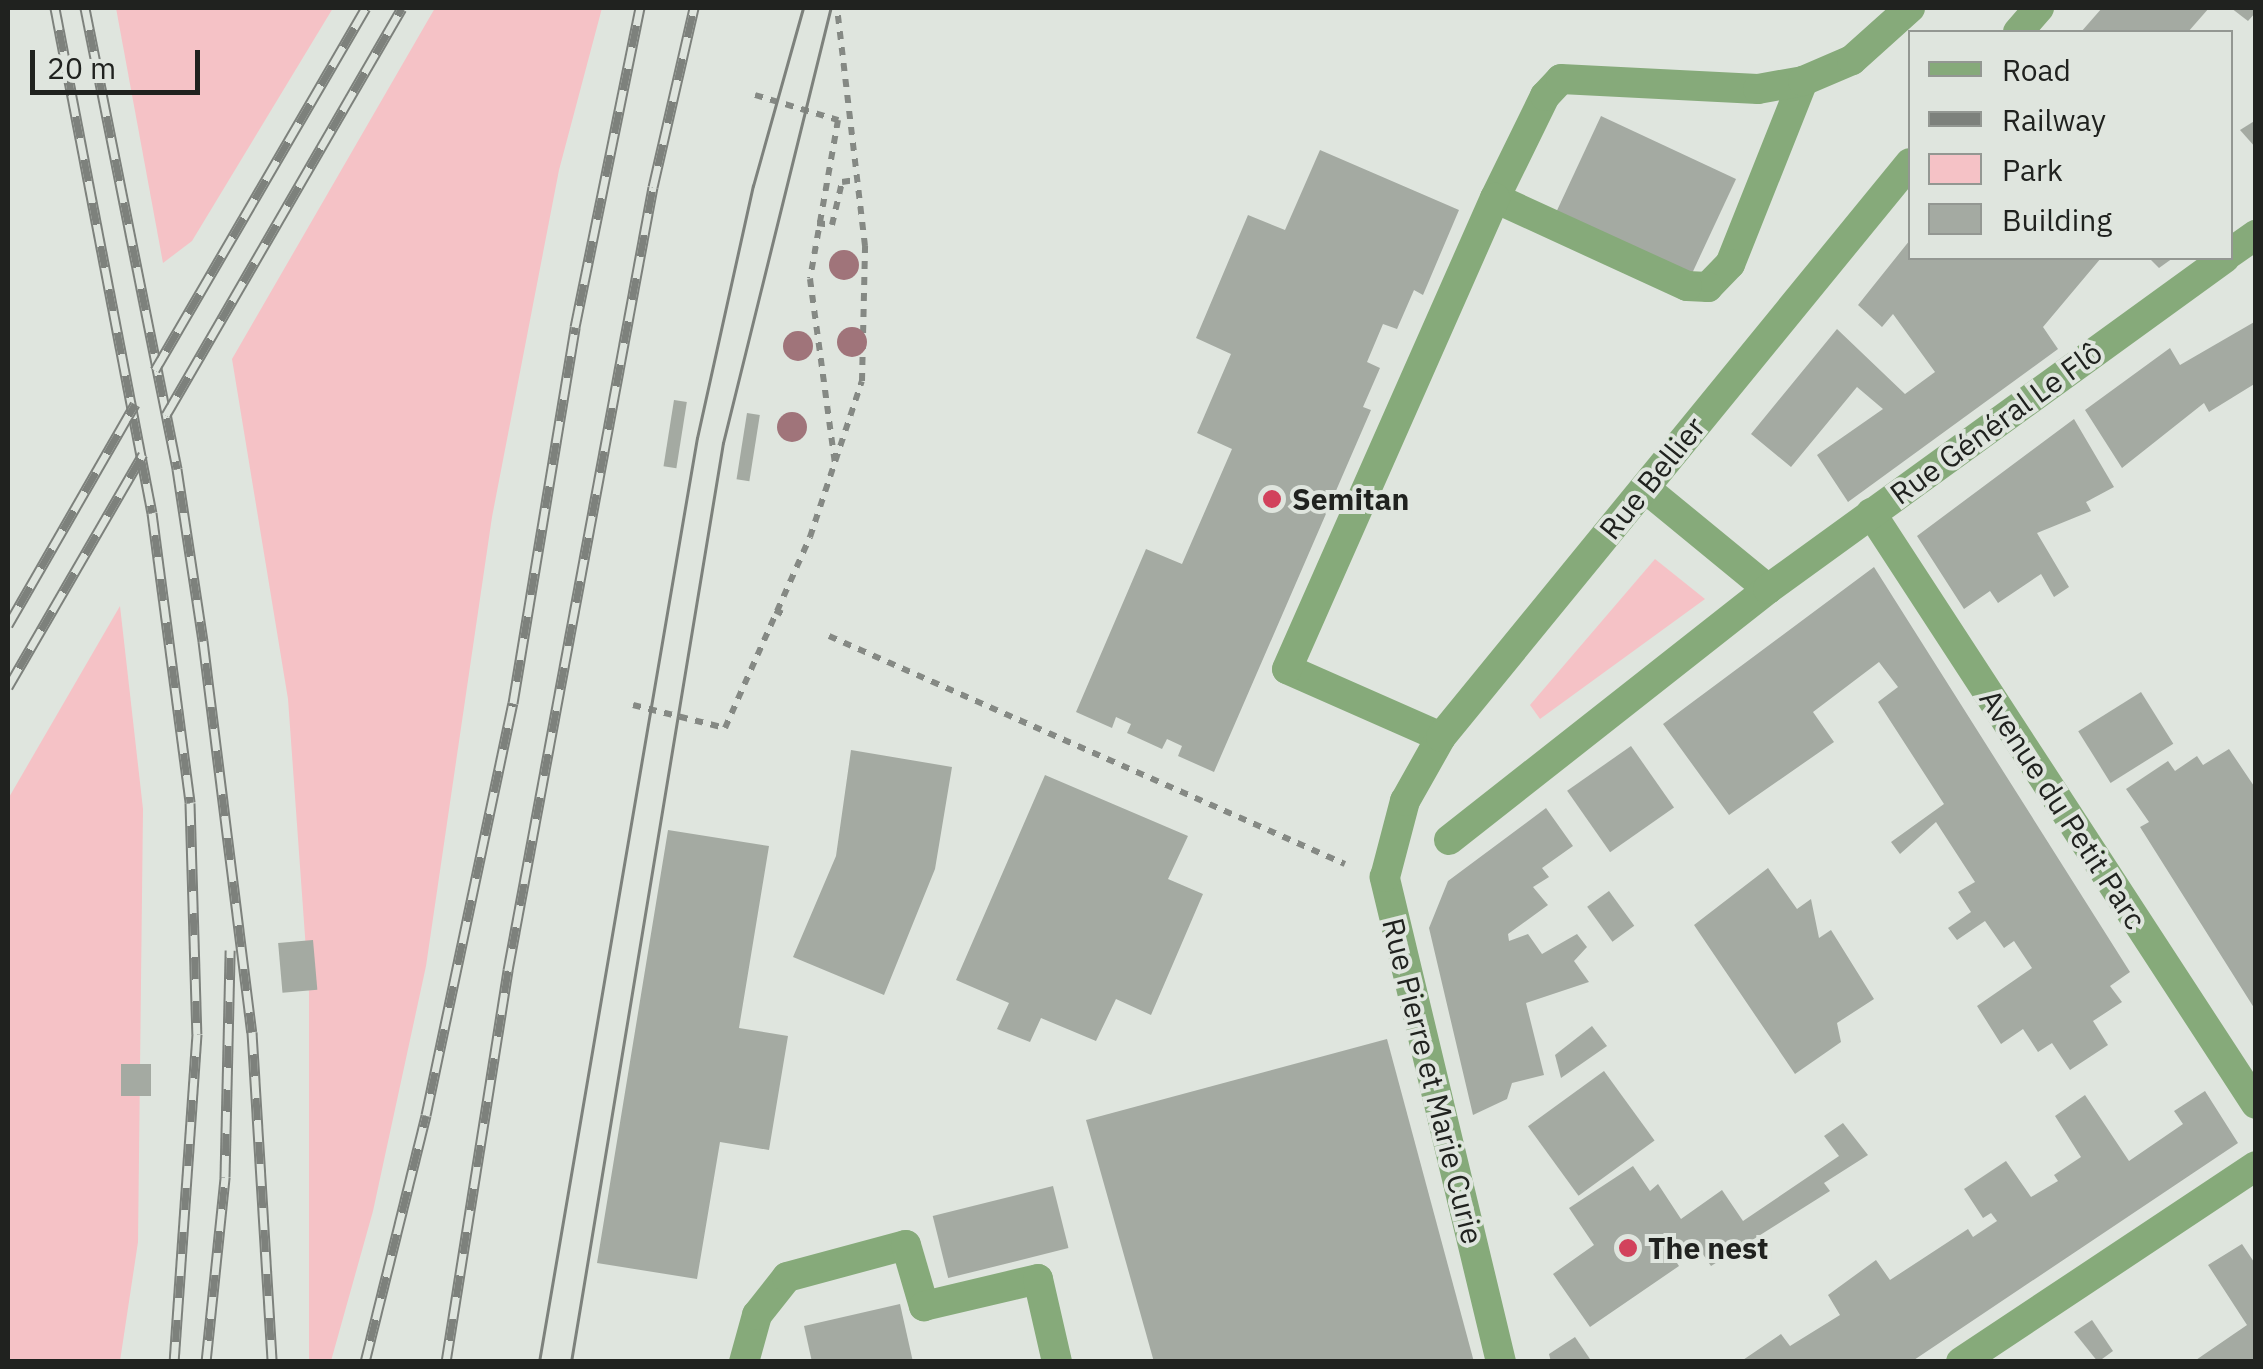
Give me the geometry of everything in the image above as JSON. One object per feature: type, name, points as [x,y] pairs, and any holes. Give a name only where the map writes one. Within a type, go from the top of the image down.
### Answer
[{"type":"street","points":[[1441,737],[1288,669],[1545,96],[1562,80],[1758,89],[1804,81],[1872,46],[1910,8]]},
{"type":"street","points":[[2020,30],[2038,8]]},
{"type":"street","points":[[1496,198],[1687,286],[1708,287],[1730,264],[1804,81]]},
{"type":"street","name":"Rue Bellier","points":[[1405,801],[1441,737],[1908,165]]},
{"type":"street","name":"Rue Général Le Flô","points":[[2233,252],[2256,235]]},
{"type":"street","name":"Rue Général Le Flô","points":[[1448,840],[1768,589],[2222,260]]},
{"type":"street","points":[[1644,488],[1768,589]]},
{"type":"street","name":"Avenue du Petit Parc","points":[[1871,513],[2256,1104]]},
{"type":"street","name":"Rue Pierre et Marie Curie","points":[[1405,801],[1385,877],[1501,1362]]},
{"type":"street","points":[[1962,1362],[2256,1166]]},
{"type":"street","points":[[744,1362],[757,1315],[788,1277],[906,1245],[924,1306],[1038,1279],[1057,1362]]},
{"type":"path","points":[[633,706],[725,728],[835,464],[862,382],[866,344],[865,246],[837,8]]},
{"type":"path","points":[[755,95],[838,120],[818,223],[813,317],[835,464]]},
{"type":"path","points":[[818,223],[832,224],[842,182],[855,180]]},
{"type":"path","points":[[775,610],[785,615]]},
{"type":"path","points":[[830,636],[1308,852],[1385,877]]},
{"type":"green space","points":[[116,8],[333,8],[192,241],[163,263]]},
{"type":"green space","points":[[435,8],[602,8],[559,170],[492,517],[426,966],[373,1211],[331,1361],[309,1361],[309,992],[288,699],[232,359]]},
{"type":"green space","points":[[1655,559],[1705,599],[1540,719],[1530,705]]},
{"type":"green space","points":[[120,606],[143,809],[138,1242],[120,1361],[8,1362],[8,799]]},
{"type":"building","points":[[2102,8],[2209,8],[2190,30],[2083,30]]},
{"type":"building","points":[[2231,8],[2254,8],[2256,12],[2248,21]]},
{"type":"building","points":[[1601,116],[1736,179],[1692,274],[1557,211]]},
{"type":"building","points":[[2256,120],[2256,148],[2240,130]]},
{"type":"building","name":"Semitan","points":[[1320,150],[1459,210],[1423,295],[1414,290],[1397,329],[1383,324],[1367,362],[1380,368],[1363,407],[1371,410],[1214,772],[1178,756],[1182,746],[1167,739],[1162,749],[1127,733],[1131,724],[1116,717],[1112,728],[1076,712],[1146,549],[1182,564],[1232,449],[1197,433],[1231,354],[1196,338],[1248,215],[1285,230]]},
{"type":"building","points":[[1908,242],[1908,260],[2099,260],[2043,327],[2058,349],[1848,502],[1817,455],[1883,409],[1857,387],[1791,467],[1751,434],[1837,329],[1905,394],[1935,372],[1893,314],[1882,327],[1858,305]]},
{"type":"building","points":[[2151,260],[2170,260],[2159,268]]},
{"type":"building","points":[[2256,321],[2256,383],[2209,412],[2204,403],[2122,468],[2085,410],[2170,348],[2180,365]]},
{"type":"building","points":[[674,400],[687,402],[676,468],[664,466]]},
{"type":"building","points":[[747,413],[760,415],[749,481],[737,479]]},
{"type":"building","points":[[2074,419],[2114,487],[2086,502],[2091,511],[2037,533],[2069,587],[2054,597],[2041,574],[1998,603],[1990,591],[1964,609],[1917,536]]},
{"type":"building","points":[[1874,567],[2130,972],[2110,986],[2122,1002],[2093,1021],[2108,1045],[2070,1070],[2052,1043],[2038,1052],[2023,1029],[2001,1044],[1977,1006],[2032,968],[2014,941],[2004,948],[1985,921],[1957,940],[1948,928],[1971,912],[1958,892],[1975,882],[1936,822],[1900,854],[1891,842],[1944,804],[1878,702],[1898,687],[1879,662],[1813,712],[1834,742],[1729,815],[1663,724]]},
{"type":"building","points":[[2141,692],[2173,744],[2111,783],[2078,731]]},
{"type":"building","points":[[1631,746],[1674,807],[1610,852],[1567,791]]},
{"type":"building","points":[[2229,749],[2256,789],[2256,1011],[2140,827],[2149,822],[2126,789],[2168,761],[2175,771],[2197,756],[2203,765]]},
{"type":"building","points":[[851,750],[952,767],[935,869],[884,995],[793,957],[836,856]]},
{"type":"building","points":[[1045,775],[1188,836],[1168,879],[1203,894],[1151,1015],[1116,999],[1096,1041],[1041,1018],[1030,1042],[997,1029],[1009,1003],[956,980]]},
{"type":"building","points":[[1546,808],[1573,846],[1542,868],[1549,877],[1533,887],[1548,905],[1508,934],[1509,941],[1528,934],[1542,954],[1577,934],[1587,947],[1574,961],[1589,982],[1526,1003],[1544,1075],[1512,1083],[1507,1099],[1473,1115],[1429,928],[1448,881]]},
{"type":"building","points":[[668,830],[769,846],[739,1028],[788,1036],[769,1150],[720,1142],[697,1279],[597,1263]]},
{"type":"building","points":[[1768,868],[1797,909],[1811,899],[1819,938],[1831,930],[1874,999],[1837,1023],[1841,1042],[1795,1074],[1694,925]]},
{"type":"building","points":[[1609,891],[1634,926],[1612,942],[1587,907]]},
{"type":"building","points":[[313,940],[317,990],[282,993],[278,943]]},
{"type":"building","points":[[1592,1026],[1607,1046],[1561,1078],[1555,1055]]},
{"type":"building","points":[[1387,1039],[1474,1362],[1154,1362],[1086,1120]]},
{"type":"building","points":[[121,1064],[151,1064],[151,1096],[121,1096]]},
{"type":"building","points":[[1604,1071],[1655,1141],[1579,1196],[1528,1126]]},
{"type":"building","points":[[2205,1091],[2238,1143],[1911,1362],[1740,1362],[1781,1334],[1790,1346],[1840,1315],[1828,1295],[1876,1260],[1890,1280],[1968,1229],[1973,1237],[1997,1221],[1991,1213],[1983,1218],[1964,1189],[2006,1161],[2031,1197],[2058,1181],[2054,1175],[2081,1157],[2055,1116],[2085,1095],[2129,1161],[2183,1124],[2174,1111]]},
{"type":"building","name":"The nest","points":[[1843,1123],[1868,1155],[1824,1183],[1830,1191],[1711,1266],[1700,1250],[1688,1259],[1672,1235],[1663,1242],[1679,1266],[1590,1327],[1553,1274],[1594,1245],[1569,1208],[1633,1166],[1650,1191],[1658,1184],[1681,1219],[1722,1190],[1743,1221],[1839,1156],[1824,1136]]},
{"type":"building","points":[[1053,1186],[1068,1248],[948,1278],[933,1216]]},
{"type":"building","points":[[2242,1244],[2256,1265],[2256,1362],[2193,1362],[2247,1325],[2208,1265]]},
{"type":"building","points":[[900,1304],[913,1362],[812,1362],[804,1326]]},
{"type":"building","points":[[2092,1320],[2113,1351],[2098,1362],[2074,1332]]},
{"type":"building","points":[[1575,1337],[1592,1362],[1551,1362],[1549,1354]]},
{"type":"tram line","points":[[539,1362],[697,438],[753,186],[803,8]]},
{"type":"tram line","points":[[571,1362],[723,443],[831,8]]},
{"type":"railway","points":[[55,8],[152,513],[190,803],[197,1034],[174,1362]]},
{"type":"railway","points":[[85,8],[177,469],[203,641],[252,1032],[272,1362]]},
{"type":"railway","points":[[155,370],[366,8]]},
{"type":"railway","points":[[166,415],[402,8]]},
{"type":"railway","points":[[365,1362],[426,1115],[513,703],[575,327],[640,8]]},
{"type":"railway","points":[[446,1362],[508,970],[653,187],[694,8]]},
{"type":"railway","points":[[8,625],[135,404]]},
{"type":"railway","points":[[8,687],[143,454]]},
{"type":"railway","points":[[206,1362],[225,1177],[230,950]]},
{"type":"place","name":"Semitan","points":[[1272,499]]},
{"type":"place","name":"The nest","points":[[1628,1248]]}]
